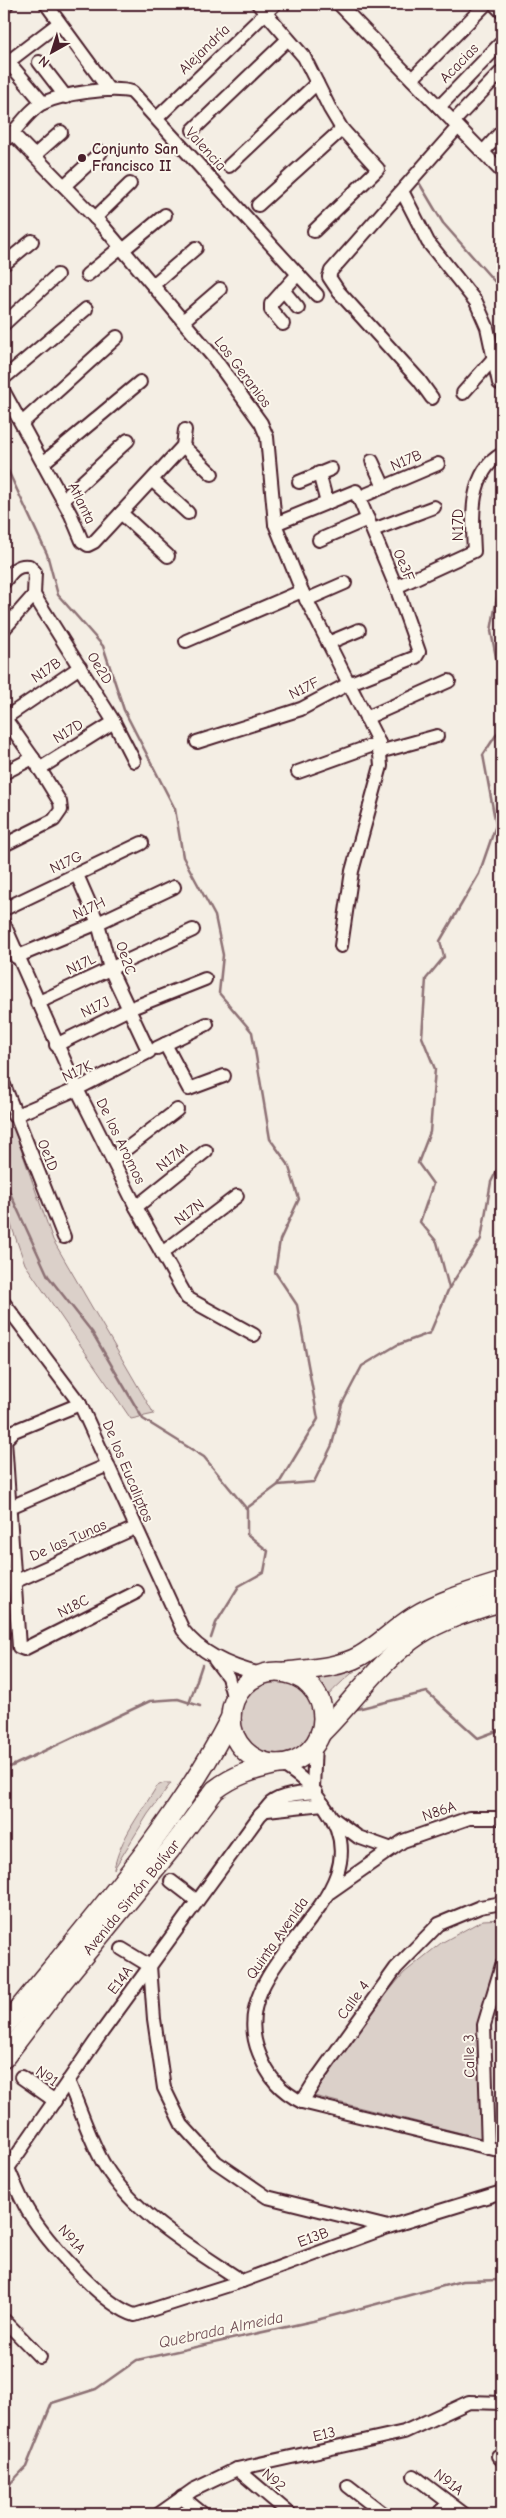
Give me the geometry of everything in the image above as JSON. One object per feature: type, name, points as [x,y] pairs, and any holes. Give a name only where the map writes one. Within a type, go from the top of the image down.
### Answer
[{"type":"highway","points":[[261,1674],[317,1668],[351,1660],[376,1646],[413,1617],[435,1606],[502,1582]]},
{"type":"highway","name":"Avenida Simón Bolívar","points":[[4,2058],[62,1982],[170,1850],[215,1790],[247,1771],[298,1759],[381,1667],[407,1643],[437,1624],[502,1601]]},
{"type":"highway","points":[[283,1672],[296,1676],[308,1684],[316,1695],[322,1707],[323,1721],[317,1739]]},
{"type":"highway","name":"Avenida Simón Bolívar","points":[[4,2027],[115,1890],[211,1757],[233,1708],[250,1680],[261,1674]]},
{"type":"highway","points":[[233,1708],[233,1732],[240,1745],[250,1755],[264,1762],[280,1764]]},
{"type":"street","points":[[4,7],[7,4]]},
{"type":"street","points":[[46,4],[58,23],[109,90]]},
{"type":"street","name":"Alejandría","points":[[156,118],[262,8],[275,4]]},
{"type":"street","points":[[339,4],[502,172]]},
{"type":"street","points":[[412,79],[486,4]]},
{"type":"street","points":[[494,4],[502,12]]},
{"type":"street","points":[[262,8],[304,57],[342,129],[378,169],[314,231]]},
{"type":"street","points":[[8,137],[43,103],[6,59],[58,23]]},
{"type":"street","points":[[193,130],[288,39]]},
{"type":"street","name":"Acacias","points":[[439,106],[502,42]]},
{"type":"street","points":[[39,62],[66,97]]},
{"type":"street","points":[[432,398],[419,380],[339,292],[330,278],[331,271],[402,191],[456,124],[502,72]]},
{"type":"street","points":[[229,166],[317,83]]},
{"type":"street","name":"Valencia","points":[[43,103],[109,90],[127,91],[137,95],[317,295]]},
{"type":"street","points":[[258,205],[342,129]]},
{"type":"street","points":[[483,152],[502,131]]},
{"type":"street","points":[[35,155],[61,132]]},
{"type":"street","name":"Los Geranios","points":[[8,137],[35,155],[95,218],[214,358],[265,430],[275,524],[304,596],[379,747]]},
{"type":"street","points":[[64,186],[101,152]]},
{"type":"street","points":[[95,218],[130,184]]},
{"type":"street","points":[[402,191],[428,242],[476,302],[487,327],[499,383]]},
{"type":"street","points":[[87,275],[165,215]]},
{"type":"street","points":[[4,264],[32,241]]},
{"type":"street","points":[[153,285],[196,248]]},
{"type":"street","points":[[283,324],[270,307],[298,274]]},
{"type":"street","points":[[4,324],[57,275]]},
{"type":"street","points":[[183,321],[220,289]]},
{"type":"street","points":[[283,290],[298,308]]},
{"type":"street","points":[[4,378],[86,309]]},
{"type":"street","points":[[22,423],[117,337]]},
{"type":"street","points":[[463,393],[494,358]]},
{"type":"street","points":[[43,463],[140,382]]},
{"type":"street","name":"Atlanta","points":[[4,392],[63,500],[82,541],[88,545],[94,542],[153,481],[183,446]]},
{"type":"street","points":[[185,430],[183,446],[212,474]]},
{"type":"street","points":[[63,500],[128,440]]},
{"type":"street","name":"N17D","points":[[396,587],[474,551],[472,513],[477,486],[493,458],[502,454]]},
{"type":"street","points":[[372,461],[384,487]]},
{"type":"street","name":"N17B","points":[[275,524],[327,503],[384,487],[438,464]]},
{"type":"street","points":[[299,482],[325,471],[327,503]]},
{"type":"street","points":[[153,481],[188,513]]},
{"type":"street","name":"Oe3F","points":[[357,495],[396,587],[419,652]]},
{"type":"street","points":[[318,540],[434,507]]},
{"type":"street","points":[[121,513],[168,556]]},
{"type":"street","points":[[4,582],[13,570],[21,566],[31,567],[35,576],[34,595],[4,629]]},
{"type":"street","points":[[186,642],[304,596],[345,583]]},
{"type":"street","name":"Oe2D","points":[[34,595],[114,722],[134,760]]},
{"type":"street","points":[[328,643],[359,630]]},
{"type":"street","name":"N17F","points":[[197,742],[301,709],[348,684],[416,656],[419,652]]},
{"type":"street","name":"N17B","points":[[4,717],[80,667]]},
{"type":"street","points":[[366,718],[449,681]]},
{"type":"street","points":[[4,717],[60,802],[61,810],[58,816],[4,845]]},
{"type":"street","name":"N17D","points":[[4,773],[36,763],[114,722]]},
{"type":"street","points":[[298,772],[379,747],[437,736]]},
{"type":"street","points":[[341,946],[352,871],[380,766],[379,747]]},
{"type":"street","name":"N17G","points":[[4,909],[142,843]]},
{"type":"street","name":"Oe2C","points":[[77,874],[98,922],[110,969],[149,1051]]},
{"type":"street","name":"N17H","points":[[16,957],[174,887]]},
{"type":"street","name":"De los Aromos","points":[[4,924],[16,957],[77,1089],[136,1207],[187,1298],[254,1335]]},
{"type":"street","name":"N17L","points":[[37,1003],[193,930]]},
{"type":"street","name":"N17J","points":[[56,1045],[129,1009],[205,979]]},
{"type":"street","name":"N17K","points":[[14,1116],[77,1089],[149,1051],[207,1024]]},
{"type":"street","points":[[165,1044],[187,1088],[191,1089],[224,1076]]},
{"type":"street","name":"Oe1D","points":[[4,1085],[14,1116],[64,1237]]},
{"type":"street","points":[[112,1160],[176,1110]]},
{"type":"street","name":"N17M","points":[[136,1207],[206,1151]]},
{"type":"street","name":"N17N","points":[[162,1253],[237,1196]]},
{"type":"street","name":"De los Eucaliptos","points":[[4,1303],[80,1404],[183,1630],[197,1646],[212,1656],[243,1670],[261,1674]]},
{"type":"street","points":[[14,1582],[4,1443],[7,1436],[14,1431],[80,1404]]},
{"type":"street","points":[[8,1508],[108,1465]]},
{"type":"street","name":"De las Tunas","points":[[14,1582],[135,1528]]},
{"type":"street","name":"N18C","points":[[14,1582],[19,1647],[24,1649],[137,1592]]},
{"type":"street","name":"De los Eucaliptos","points":[[212,1656],[228,1677],[233,1708]]},
{"type":"street","points":[[314,1790],[317,1739]]},
{"type":"street","name":"Quinta Avenida","points":[[280,1764],[314,1790],[334,1819],[341,1841],[342,1855],[328,1893],[267,1977],[258,1994],[254,2008],[254,2042],[263,2064],[276,2085],[302,2102],[502,2151]]},
{"type":"street","name":"E14A","points":[[5,2169],[260,1815],[267,1810],[270,1804],[280,1799],[314,1790]]},
{"type":"street","points":[[267,1810],[323,1804]]},
{"type":"street","name":"N86A","points":[[328,1893],[389,1848],[403,1841],[469,1818],[502,1818]]},
{"type":"street","points":[[334,1819],[358,1837],[389,1848]]},
{"type":"street","points":[[171,1881],[197,1901]]},
{"type":"street","name":"Calle 4","points":[[302,2102],[314,2081],[396,1968],[440,1924],[480,1906],[502,1904]]},
{"type":"street","points":[[122,1949],[150,1966],[154,2018],[164,2088],[182,2125],[216,2162],[267,2197],[388,2227]]},
{"type":"street","name":"Calle 3","points":[[488,2148],[484,2025],[502,1965]]},
{"type":"street","name":"N91","points":[[21,2077],[55,2101]]},
{"type":"street","points":[[68,2081],[104,2166],[137,2205],[171,2234],[242,2281]]},
{"type":"street","name":"N91A","points":[[5,2169],[28,2211],[60,2253],[113,2304],[124,2312],[135,2315]]},
{"type":"street","name":"E13B","points":[[135,2315],[242,2281],[388,2227],[502,2192]]},
{"type":"street","points":[[4,2320],[40,2356]]},
{"type":"street","name":"E13","points":[[159,2514],[182,2497],[237,2470],[404,2432],[469,2402],[502,2402]]},
{"type":"street","name":"N92","points":[[237,2470],[282,2512]]},
{"type":"street","name":"N91A","points":[[414,2476],[464,2514]]},
{"type":"street","points":[[348,2486],[384,2514]]},
{"type":"street","points":[[182,2497],[203,2514]]},
{"type":"street","points":[[439,2514],[449,2503]]},
{"type":"shaded area","points":[[4,1101],[53,1240],[154,1414],[131,1419],[25,1264],[4,1205]]},
{"type":"shaded area","points":[[502,1587],[502,1592],[408,1636],[385,1650],[344,1680],[325,1699],[318,1675]]},
{"type":"shaded area","points":[[276,1676],[292,1679],[305,1688],[314,1701],[317,1717],[314,1733],[305,1746],[292,1755],[276,1758],[260,1755],[247,1746],[238,1733],[235,1717],[238,1701],[247,1688],[260,1679]]},
{"type":"shaded area","points":[[171,1783],[148,1814],[114,1869],[126,1836],[157,1786]]},
{"type":"shaded area","points":[[502,1919],[502,1958],[496,1970],[480,2029],[481,2138],[314,2096],[374,2009],[404,1973],[441,1943],[483,1920]]},
{"type":"waterway","points":[[418,181],[443,223],[502,290]]},
{"type":"waterway","points":[[4,462],[47,554],[58,595],[103,646],[124,710],[175,809],[183,857],[215,916],[223,955],[219,993],[252,1032],[270,1139],[288,1164],[299,1199],[280,1240],[275,1272],[297,1305],[318,1419],[278,1485]]},
{"type":"waterway","points":[[502,569],[491,631],[502,689]]},
{"type":"waterway","points":[[449,1288],[437,1242],[420,1222],[433,1184],[418,1163],[430,1132],[435,1069],[422,1037],[426,979],[444,957],[440,941],[479,874],[496,825],[483,755],[502,726]]},
{"type":"waterway","points":[[211,1638],[216,1623],[239,1586],[264,1572],[268,1551],[247,1534],[247,1508],[278,1485],[314,1482],[332,1445],[342,1404],[362,1366],[397,1345],[430,1333],[449,1288],[481,1239],[491,1182],[502,1160]]},
{"type":"waterway","points":[[4,1180],[48,1276],[92,1332],[143,1419],[204,1457],[246,1508]]},
{"type":"waterway","points":[[189,1704],[202,1665]]},
{"type":"waterway","points":[[353,1710],[427,1692],[478,1738],[502,1729]]},
{"type":"waterway","points":[[4,1763],[10,1767],[150,1701],[178,1699],[200,1706]]},
{"type":"waterway","points":[[4,1800],[6,1840],[4,1844]]},
{"type":"waterway","name":"Quebrada Almeida","points":[[4,2490],[26,2467],[52,2403],[96,2389],[137,2360],[313,2321],[462,2281],[502,2280]]},
{"type":"place","name":"Conjunto San Francisco II","points":[[82,158]]}]
